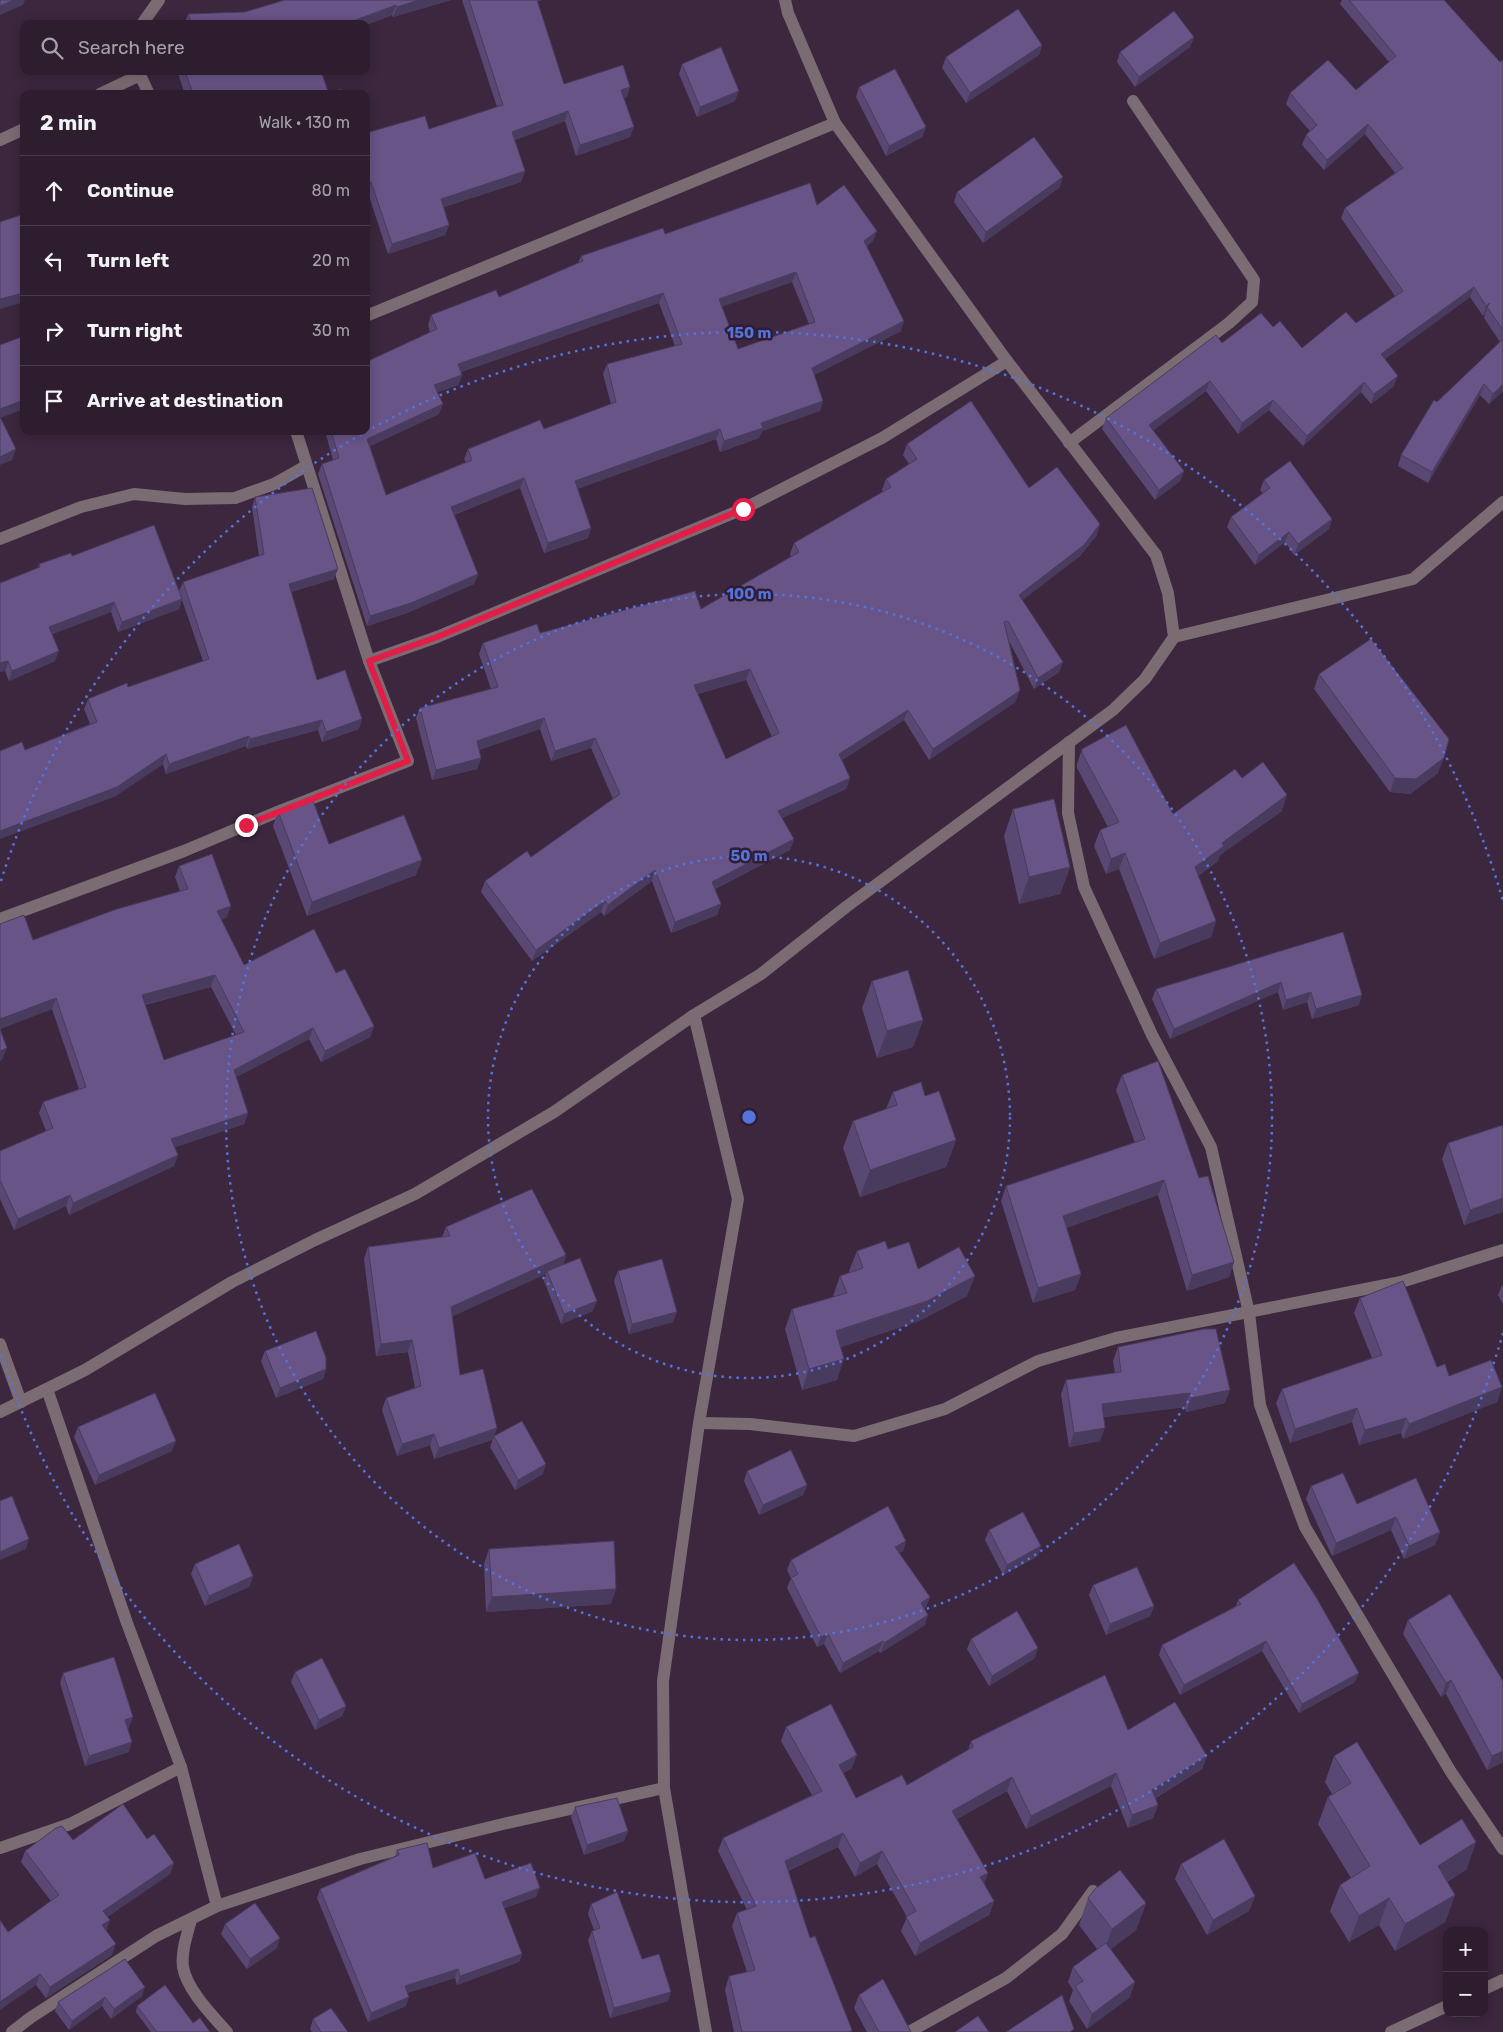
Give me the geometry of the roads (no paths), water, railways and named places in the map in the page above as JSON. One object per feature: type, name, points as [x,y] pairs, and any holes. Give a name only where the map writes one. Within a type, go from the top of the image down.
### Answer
[{"type":"street","points":[[145,20],[159,0]]},
{"type":"street","points":[[786,0],[788,13],[835,123],[1007,361],[1156,555],[1168,593],[1174,637]]},
{"type":"street","points":[[108,90],[136,75]]},
{"type":"street","points":[[141,75],[147,90]]},
{"type":"street","points":[[1069,443],[1229,323],[1252,302],[1254,280],[1133,101]]},
{"type":"street","points":[[370,314],[835,123]]},
{"type":"street","points":[[0,140],[20,131]]},
{"type":"street","points":[[369,661],[437,637],[743,509],[882,438],[1007,361]]},
{"type":"street","points":[[0,919],[184,851],[277,812],[408,761],[369,661],[297,435]]},
{"type":"street","points":[[0,539],[81,507],[134,494],[185,499],[234,498],[274,484],[306,466]]},
{"type":"street","points":[[0,1412],[85,1370],[232,1282],[315,1240],[415,1194],[554,1112],[694,1015],[761,974],[846,907],[1113,710],[1145,679],[1174,637],[1413,579],[1503,502]]},
{"type":"street","points":[[1069,742],[1068,813],[1084,887],[1152,1035],[1211,1147],[1249,1313],[1260,1405],[1305,1527],[1450,1772],[1503,1849]]},
{"type":"street","points":[[694,1015],[738,1199],[699,1423],[663,1681],[664,1788],[706,2032]]},
{"type":"street","points":[[699,1423],[750,1424],[854,1436],[945,1410],[1038,1361],[1116,1338],[1401,1282],[1503,1250]]},
{"type":"street","points":[[0,1344],[22,1402]]},
{"type":"street","points":[[47,1389],[126,1623],[181,1767],[217,1906]]},
{"type":"street","points":[[0,1848],[70,1824],[181,1767]]},
{"type":"street","points":[[12,2032],[30,2018],[156,1936],[217,1906],[360,1859],[503,1824],[664,1788]]},
{"type":"street","points":[[908,2032],[1006,1978],[1062,1934],[1093,1891]]},
{"type":"street","points":[[191,1920],[184,1946],[183,1968],[196,1994],[227,2032]]},
{"type":"street","points":[[1488,1987],[1503,1980]]},
{"type":"street","points":[[1391,2032],[1443,2008]]}]
